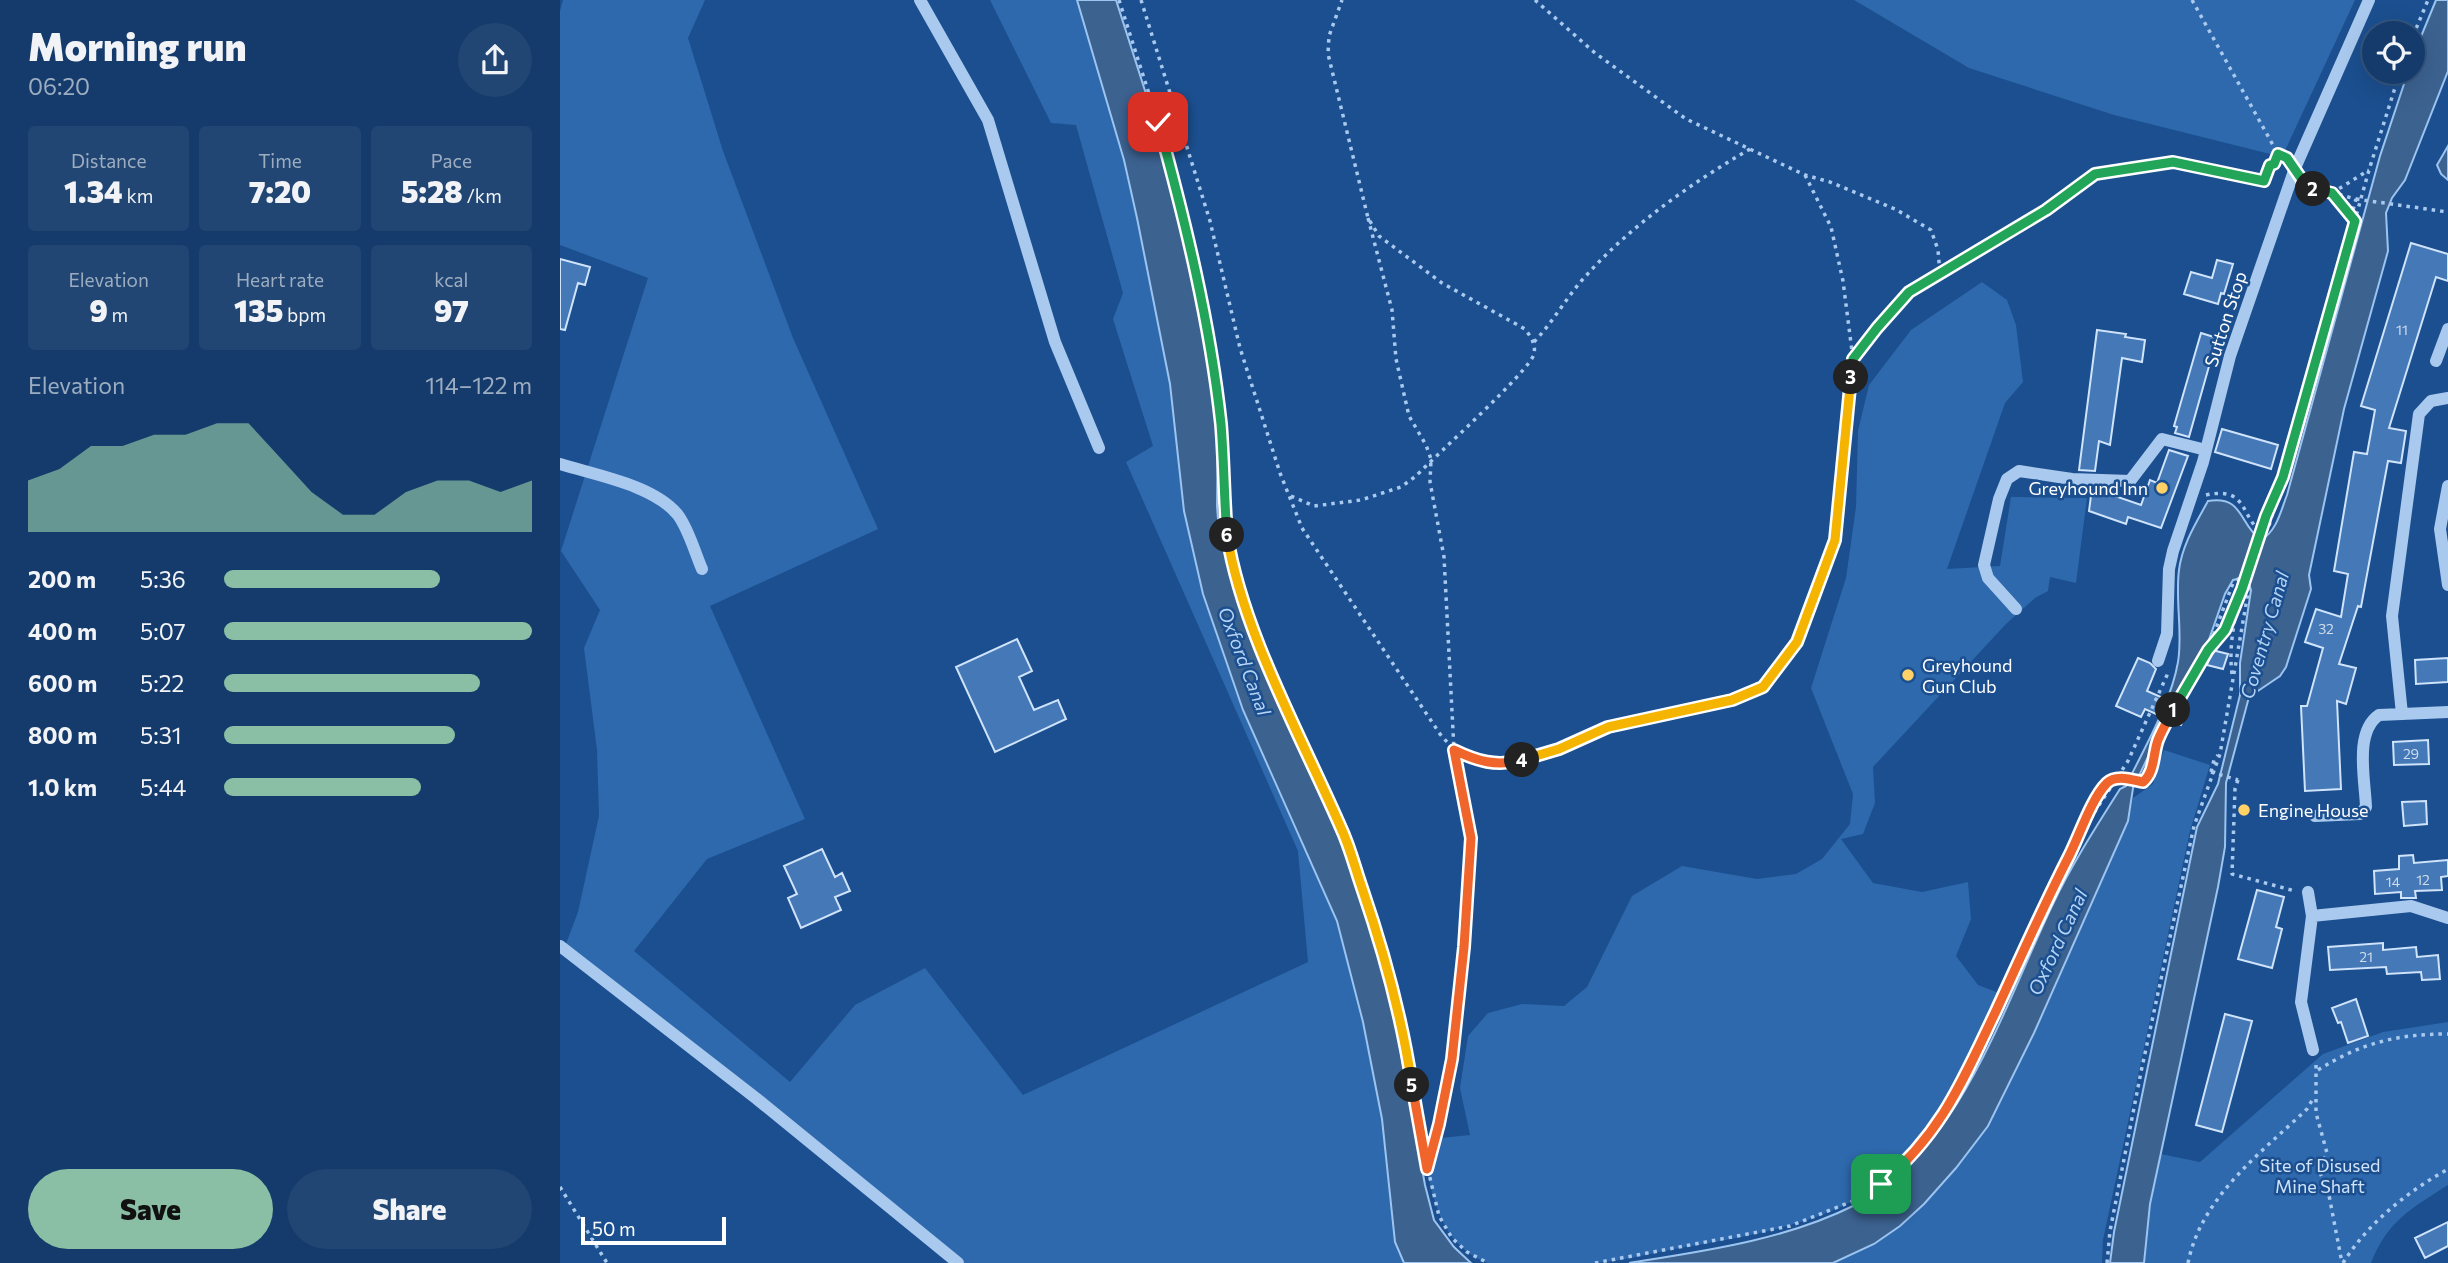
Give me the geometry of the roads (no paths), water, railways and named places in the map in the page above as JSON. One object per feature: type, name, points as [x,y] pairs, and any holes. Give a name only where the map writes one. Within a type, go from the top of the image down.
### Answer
[{"type":"street","points":[[920,0],[988,120],[1055,342],[1099,448]]},
{"type":"street","name":"Sutton Stop","points":[[2158,661],[2167,634],[2169,569],[2206,450],[2230,355],[2295,168],[2369,0]]},
{"type":"street","points":[[2436,361],[2448,329]]},
{"type":"street","points":[[2402,714],[2392,616],[2419,414],[2431,401],[2445,398]]},
{"type":"street","points":[[2017,609],[1988,578],[1984,565],[2007,479],[2019,471],[2072,479],[2130,481],[2162,439],[2206,450]]},
{"type":"street","points":[[560,464],[629,485],[653,495],[670,507],[679,516],[702,569]]},
{"type":"street","points":[[2448,486],[2440,529],[2448,585]]},
{"type":"street","points":[[2315,816],[2360,814],[2367,807],[2363,740],[2370,721],[2379,715],[2448,712]]},
{"type":"street","points":[[2308,892],[2312,916],[2301,1002],[2313,1050]]},
{"type":"street","points":[[2312,916],[2411,906],[2448,918]]},
{"type":"street","points":[[560,946],[757,1099],[958,1263]]},
{"type":"water","name":"Oxford Canal","points":[[1077,0],[1116,0],[1155,122],[1189,256],[1218,421],[1219,532],[1225,540],[1243,608],[1260,655],[1332,818],[1365,907],[1394,1015],[1425,1185],[1434,1220],[1454,1247],[1471,1263],[1404,1263],[1395,1242],[1382,1119],[1363,1022],[1337,921],[1243,710],[1203,594],[1184,511],[1170,384],[1137,218],[1124,160]]},
{"type":"water","points":[[2436,0],[2448,0],[2448,71],[2405,180],[2392,198],[2386,213],[2388,251],[2344,409],[2309,575],[2311,589],[2286,667],[2280,676],[2249,697],[2226,783],[2225,847],[2150,1204],[2144,1263],[2110,1263],[2114,1232],[2197,827],[2218,784],[2240,695],[2240,663],[2251,590],[2248,581],[2243,578],[2233,580],[2225,594],[2206,648],[2176,699],[2133,788],[2128,821],[2034,1033],[1988,1126],[1924,1204],[1900,1226],[1874,1244],[1833,1263],[1629,1263],[1773,1236],[1855,1205],[1892,1181],[1923,1150],[1951,1113],[1997,1029],[2060,889],[2120,789],[2126,786],[2163,709],[2178,662],[2178,581],[2181,561],[2186,543],[2208,501],[2220,500],[2235,507],[2248,527],[2261,540],[2278,520],[2380,156],[2404,84],[2425,84],[2425,27]]},
{"type":"water","points":[[2448,146],[2448,180],[2437,165]]},
{"type":"place","name":"Greyhound Inn","points":[[2162,488]]},
{"type":"place","name":"Greyhound Gun Club","points":[[1908,675]]},
{"type":"place","name":"Engine House","points":[[2244,810]]},
{"type":"water label","name":"Coventry Canal","points":[[2264,635]]},
{"type":"park label","name":"Site of Disused Mine Shaft","points":[[2320,1175]]}]
